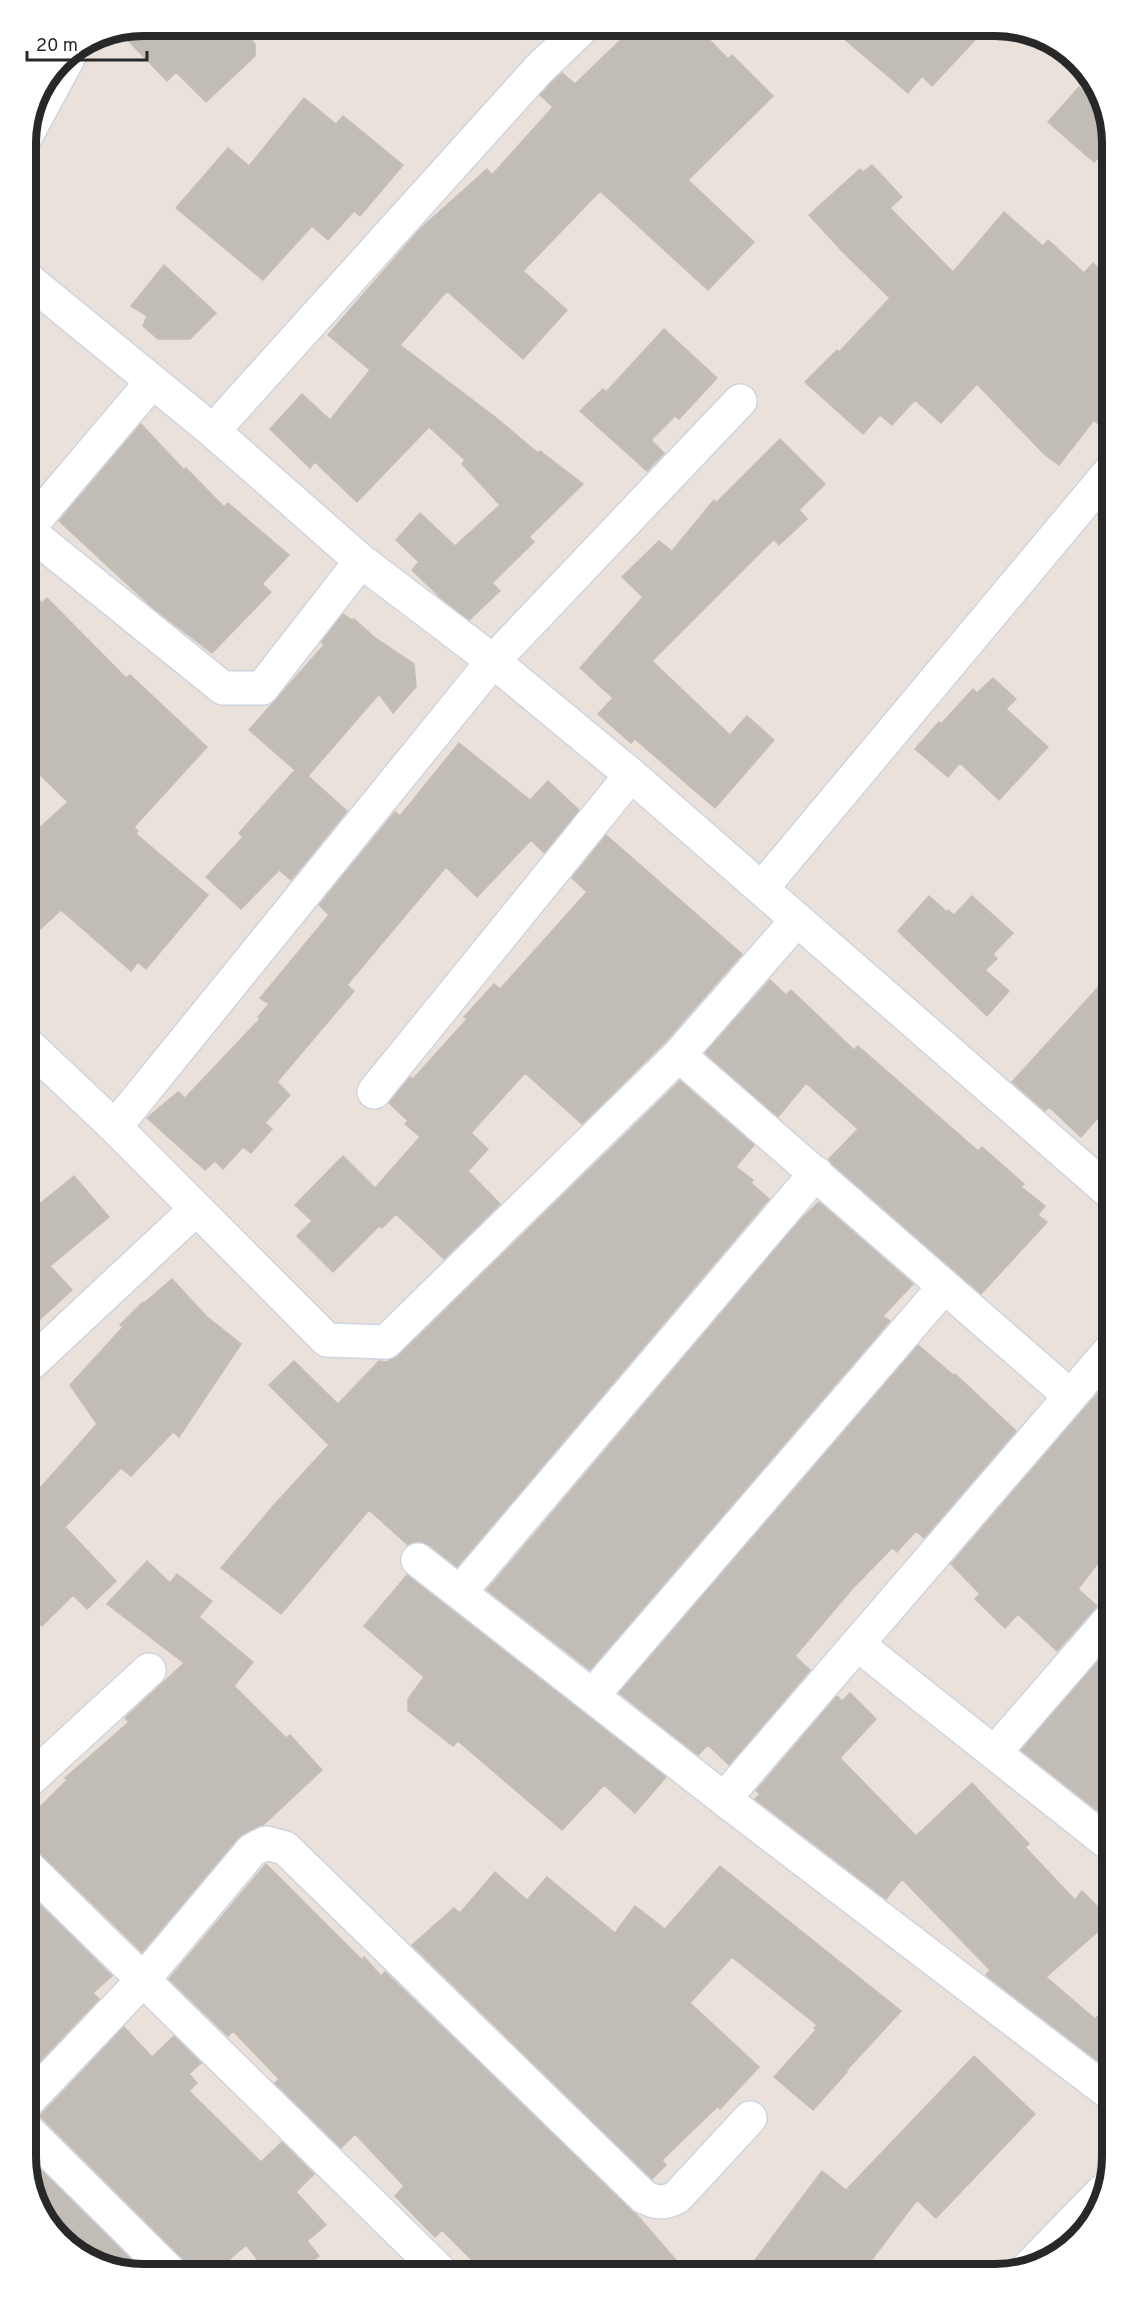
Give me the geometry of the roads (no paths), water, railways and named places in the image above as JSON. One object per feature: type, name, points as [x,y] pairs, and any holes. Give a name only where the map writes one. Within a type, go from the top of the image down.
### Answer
[{"type":"street","points":[[213,431],[538,70],[574,36]]},
{"type":"street","points":[[44,102],[56,81]]},
{"type":"street","points":[[36,286],[213,431],[361,561],[493,662],[632,775],[1102,1184]]},
{"type":"street","points":[[36,518],[152,383]]},
{"type":"street","points":[[115,1127],[493,662],[740,400]]},
{"type":"street","points":[[762,888],[1102,482]]},
{"type":"street","points":[[36,538],[223,688],[262,688],[361,561]]},
{"type":"street","points":[[374,1092],[632,775]]},
{"type":"street","points":[[36,1052],[115,1127],[327,1340],[386,1342],[679,1055],[797,920]]},
{"type":"street","points":[[679,1055],[1070,1396]]},
{"type":"street","points":[[460,1592],[816,1173]]},
{"type":"street","points":[[36,1359],[196,1209]]},
{"type":"street","points":[[592,1696],[944,1287]]},
{"type":"street","points":[[724,1799],[1102,1360]]},
{"type":"street","points":[[418,1560],[724,1799],[1102,2087]]},
{"type":"street","points":[[995,1752],[1102,1630]]},
{"type":"street","points":[[857,1644],[1102,1837]]},
{"type":"street","points":[[36,1774],[149,1670]]},
{"type":"street","points":[[36,2092],[143,1980],[252,1850],[266,1844],[275,1844],[285,1848],[644,2197],[657,2203],[677,2198],[750,2118]]},
{"type":"street","points":[[36,1875],[220,2058],[433,2264]]},
{"type":"street","points":[[36,2139],[162,2264]]},
{"type":"street","points":[[1043,2253],[1092,2202]]}]
